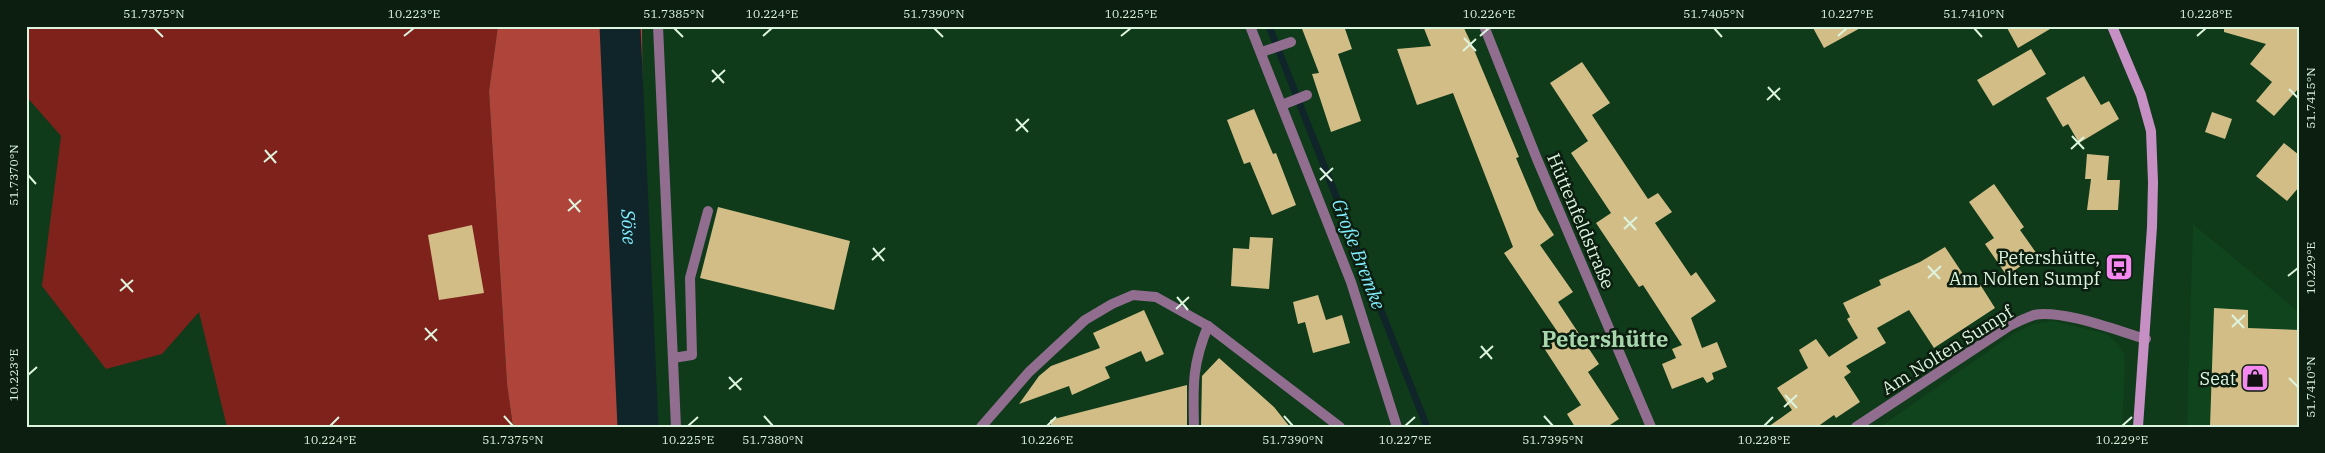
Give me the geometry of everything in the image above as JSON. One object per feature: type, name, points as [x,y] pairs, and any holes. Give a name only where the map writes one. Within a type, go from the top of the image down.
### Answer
[{"type":"street","points":[[658,26],[676,427]]},
{"type":"street","points":[[1250,26],[1267,51],[1282,105],[1351,282],[1398,427]]},
{"type":"street","points":[[2112,26],[2141,95],[2151,131],[2153,182],[2146,339],[2138,427]]},
{"type":"street","name":"Hüttenfeldstraße","points":[[1486,27],[1536,159],[1651,427]]},
{"type":"street","points":[[1267,51],[1291,42]]},
{"type":"street","points":[[1282,105],[1307,95]]},
{"type":"street","points":[[673,358],[692,355],[690,278],[708,211]]},
{"type":"street","points":[[981,427],[1029,372],[1085,320],[1112,304],[1134,295],[1156,297],[1208,326],[1340,427]]},
{"type":"street","name":"Am Nolten Sumpf","points":[[1856,427],[2009,326],[2035,315],[2055,315],[2090,322],[2146,339]]},
{"type":"street","points":[[1194,427],[1192,379],[1199,348],[1208,326]]},
{"type":"shaded area","points":[[26,26],[498,26],[489,91],[507,384],[513,427],[227,427],[199,312],[162,354],[106,369],[42,286],[61,136],[26,96]]},
{"type":"shaded area","points":[[498,26],[642,26],[643,170],[656,427],[513,427],[507,384],[489,91]]},
{"type":"shaded area","points":[[2193,224],[2299,312],[2299,427],[2187,427]]},
{"type":"shaded area","points":[[2052,321],[2107,334],[2119,345],[2124,354],[2125,365],[2122,427],[1880,427],[2013,334],[2034,324]]},
{"type":"building","points":[[1301,26],[1344,26],[1352,49],[1338,54],[1361,121],[1331,132],[1312,74],[1319,73]]},
{"type":"building","points":[[1423,26],[1463,26],[1472,45],[1519,157],[1516,158],[1538,210],[1554,235],[1540,245],[1573,292],[1558,302],[1599,364],[1588,372],[1619,419],[1607,427],[1575,427],[1567,414],[1581,405],[1544,348],[1561,337],[1504,253],[1513,247],[1453,93],[1417,105],[1397,49],[1431,46]]},
{"type":"building","points":[[1812,26],[1864,26],[1824,48]]},
{"type":"building","points":[[2006,26],[2055,26],[2018,48]]},
{"type":"building","points":[[2224,26],[2299,26],[2299,88],[2274,116],[2256,101],[2272,82],[2250,64],[2266,44],[2224,32]]},
{"type":"building","points":[[2031,49],[2046,74],[1993,106],[1977,80]]},
{"type":"building","points":[[1582,62],[1610,103],[1592,115],[1648,199],[1658,193],[1672,212],[1655,223],[1691,276],[1696,272],[1716,301],[1691,318],[1702,348],[1717,342],[1727,367],[1712,373],[1714,379],[1707,383],[1703,377],[1672,389],[1662,364],[1676,358],[1672,349],[1682,345],[1643,285],[1639,287],[1596,223],[1611,213],[1571,153],[1588,141],[1550,83]]},
{"type":"building","points":[[2084,76],[2101,105],[2109,101],[2119,119],[2079,143],[2068,124],[2063,127],[2046,98]]},
{"type":"building","points":[[1254,109],[1273,154],[1276,153],[1296,205],[1272,215],[1250,162],[1244,164],[1227,120]]},
{"type":"building","points":[[2212,112],[2232,119],[2225,139],[2205,132]]},
{"type":"building","points":[[2284,143],[2299,155],[2299,187],[2287,201],[2256,176]]},
{"type":"building","points":[[2087,154],[2109,156],[2107,180],[2120,180],[2118,210],[2087,210],[2091,179],[2085,179]]},
{"type":"building","points":[[1994,184],[2024,227],[2020,230],[2037,254],[2007,276],[1985,244],[1994,238],[1969,202]]},
{"type":"building","points":[[718,207],[850,241],[834,310],[700,278]]},
{"type":"building","points":[[472,225],[484,293],[439,300],[428,235]]},
{"type":"building","points":[[1250,237],[1273,238],[1269,289],[1231,286],[1233,248],[1249,249]]},
{"type":"building","points":[[1945,247],[1969,283],[1976,278],[1995,308],[1934,348],[1909,310],[1877,328],[1886,343],[1846,366],[1851,372],[1844,377],[1860,402],[1836,418],[1834,415],[1817,427],[1768,427],[1792,410],[1777,388],[1808,368],[1799,350],[1816,339],[1829,357],[1858,338],[1847,319],[1850,317],[1843,303],[1881,285],[1879,280],[1920,262]]},
{"type":"building","points":[[1318,295],[1326,320],[1342,315],[1350,343],[1313,353],[1305,322],[1298,324],[1293,302]]},
{"type":"building","name":"Seat","points":[[2214,308],[2248,310],[2248,328],[2299,330],[2299,427],[2210,427]]},
{"type":"building","points":[[1144,310],[1164,354],[1146,362],[1141,351],[1105,367],[1110,378],[1072,395],[1069,386],[1019,404],[1039,376],[1051,366],[1100,348],[1093,333]]},
{"type":"building","points":[[1219,358],[1274,407],[1290,427],[1201,427],[1202,376]]},
{"type":"building","points":[[1187,385],[1187,427],[1051,427],[1050,420]]},
{"type":"waterway","name":"Söse","points":[[620,26],[638,427]]},
{"type":"waterway","name":"Große Bremke","points":[[1269,26],[1427,427]]},
{"type":"place","name":"Petershütte, Am Nolten Sumpf","points":[[2119,267]]},
{"type":"place","name":"Seat","points":[[2255,378]]},
{"type":"district","name":"Petershütte","points":[[1605,338]]}]
